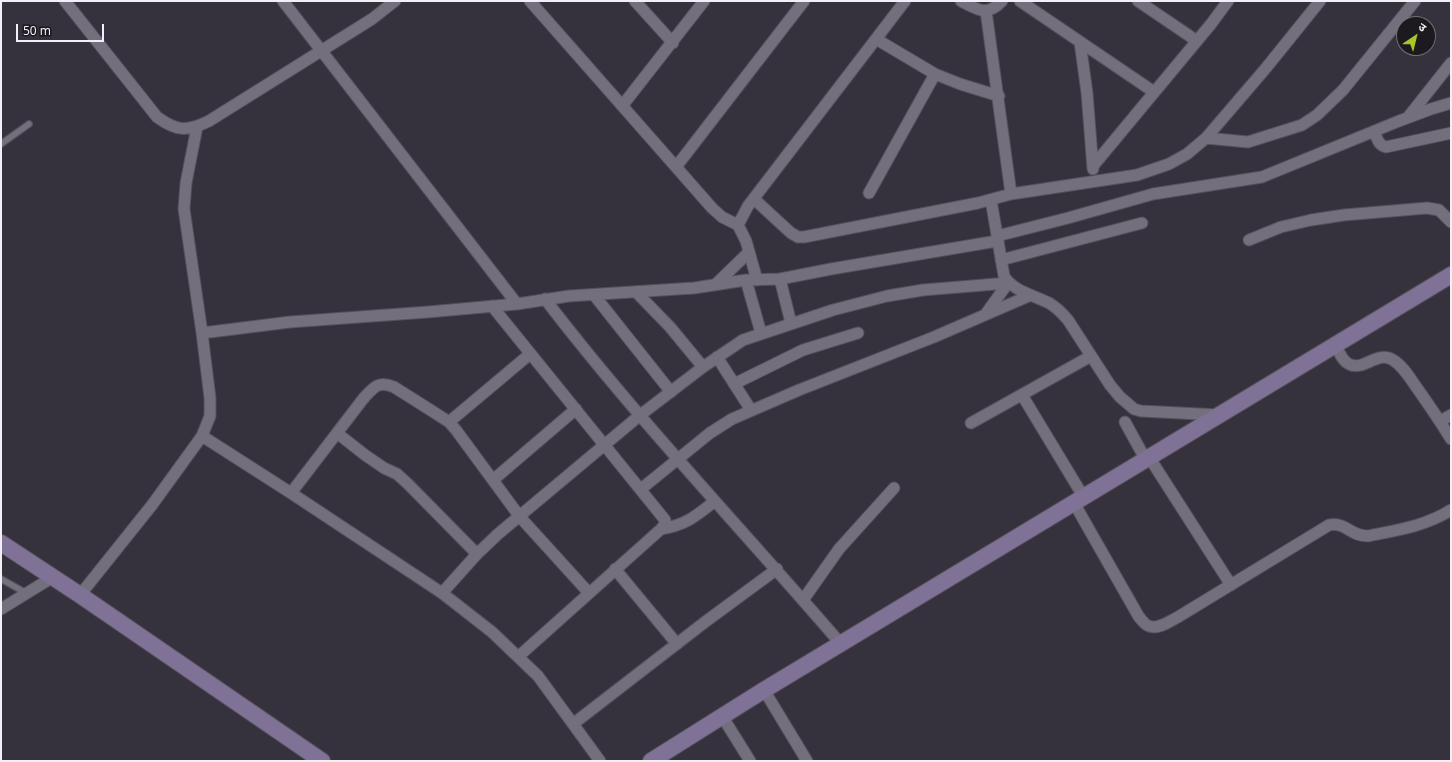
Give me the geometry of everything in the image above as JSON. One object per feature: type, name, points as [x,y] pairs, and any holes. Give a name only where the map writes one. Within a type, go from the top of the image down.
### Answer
[{"type":"street","points":[[65,1],[157,117],[169,126],[186,129],[197,127],[209,121],[372,19],[395,1]]},
{"type":"street","points":[[282,1],[516,304]]},
{"type":"street","points":[[530,1],[712,208],[722,217],[738,225],[746,241],[748,253],[757,280]]},
{"type":"street","points":[[635,1],[673,43]]},
{"type":"street","points":[[622,106],[673,43],[704,1]]},
{"type":"street","points":[[676,167],[804,1]]},
{"type":"street","points":[[738,225],[754,199],[905,1]]},
{"type":"street","points":[[961,1],[979,10],[986,11],[995,8],[1002,1]]},
{"type":"street","points":[[1020,1],[1154,92]]},
{"type":"street","points":[[1138,1],[1197,41]]},
{"type":"street","points":[[1093,166],[1197,41],[1228,1]]},
{"type":"street","points":[[754,199],[791,233],[798,237],[804,237],[978,203],[1011,194],[1136,175],[1164,166],[1187,154],[1206,138],[1266,68],[1320,1]]},
{"type":"street","points":[[1206,138],[1248,142],[1302,125],[1317,115],[1343,90],[1415,1]]},
{"type":"street","points":[[986,11],[999,96],[1011,194]]},
{"type":"street","points":[[876,39],[935,74],[960,84],[999,96]]},
{"type":"street","points":[[1080,42],[1087,93],[1094,181]]},
{"type":"street","points":[[1409,117],[1451,63]]},
{"type":"street","points":[[869,193],[935,74]]},
{"type":"street","points":[[202,333],[290,322],[428,312],[516,304],[545,299],[715,285],[746,280],[780,279],[832,268],[997,239],[1153,194],[1262,177],[1409,117],[1451,103]]},
{"type":"street","points":[[80,595],[152,505],[202,436],[210,416],[210,398],[202,333],[184,209],[186,183],[197,127]]},
{"type":"street","points":[[1374,131],[1379,143],[1386,147],[1451,133]]},
{"type":"street","points":[[991,200],[1004,276],[1008,283],[1013,287],[1050,304],[1062,313],[1120,397],[1134,409],[1141,412],[1219,415]]},
{"type":"street","points":[[1248,240],[1281,227],[1344,215],[1427,208],[1439,210],[1451,222]]},
{"type":"street","points":[[1001,260],[1142,222]]},
{"type":"street","points":[[715,285],[748,253]]},
{"type":"street","points":[[651,761],[764,690],[1078,499],[1451,275]]},
{"type":"street","points":[[780,279],[791,323]]},
{"type":"street","points":[[746,280],[761,333]]},
{"type":"street","points":[[985,315],[1008,283]]},
{"type":"street","points":[[442,593],[477,554],[498,534],[520,517],[604,444],[703,367],[744,340],[791,323],[886,296],[923,290],[1008,283]]},
{"type":"street","points":[[636,292],[670,326],[703,367]]},
{"type":"street","points":[[594,295],[671,392]]},
{"type":"street","points":[[641,489],[710,433],[732,419],[799,390],[934,337],[1031,295]]},
{"type":"street","points":[[545,299],[582,347],[639,416],[777,569],[841,644]]},
{"type":"street","points":[[492,306],[665,520],[665,524],[661,529],[519,656]]},
{"type":"street","points":[[734,384],[803,350],[858,333]]},
{"type":"street","points":[[1335,345],[1343,359],[1349,364],[1356,366],[1385,357],[1398,364],[1440,421],[1451,439]]},
{"type":"street","points":[[449,422],[530,354]]},
{"type":"street","points":[[971,423],[1091,356]]},
{"type":"street","points":[[717,357],[751,410]]},
{"type":"street","points":[[291,493],[372,389],[380,384],[386,383],[449,422],[464,439],[520,517],[589,593]]},
{"type":"street","points":[[1022,395],[1139,617],[1149,627],[1163,625],[1329,525],[1343,525],[1353,533],[1360,536],[1368,536],[1421,525],[1442,516],[1451,510]]},
{"type":"street","points":[[493,480],[576,409]]},
{"type":"street","points":[[1440,421],[1451,415]]},
{"type":"street","points":[[1125,422],[1142,453],[1149,457],[1231,584]]},
{"type":"street","points":[[337,433],[384,468],[397,474],[477,554]]},
{"type":"street","points":[[202,436],[442,593],[492,632],[519,656],[538,676],[600,761]]},
{"type":"street","points":[[803,600],[840,549],[894,488]]},
{"type":"street","points":[[661,529],[683,524],[694,518],[716,501]]},
{"type":"street","points":[[1,543],[80,595],[322,761]]},
{"type":"street","points":[[616,569],[677,644]]},
{"type":"street","points":[[573,724],[777,569]]},
{"type":"street","points":[[1,609],[53,577]]},
{"type":"street","points":[[764,690],[807,761]]},
{"type":"street","points":[[722,716],[750,761]]},
{"type":"lane","points":[[1,144],[29,124]]},
{"type":"lane","points":[[1,579],[27,593]]}]
